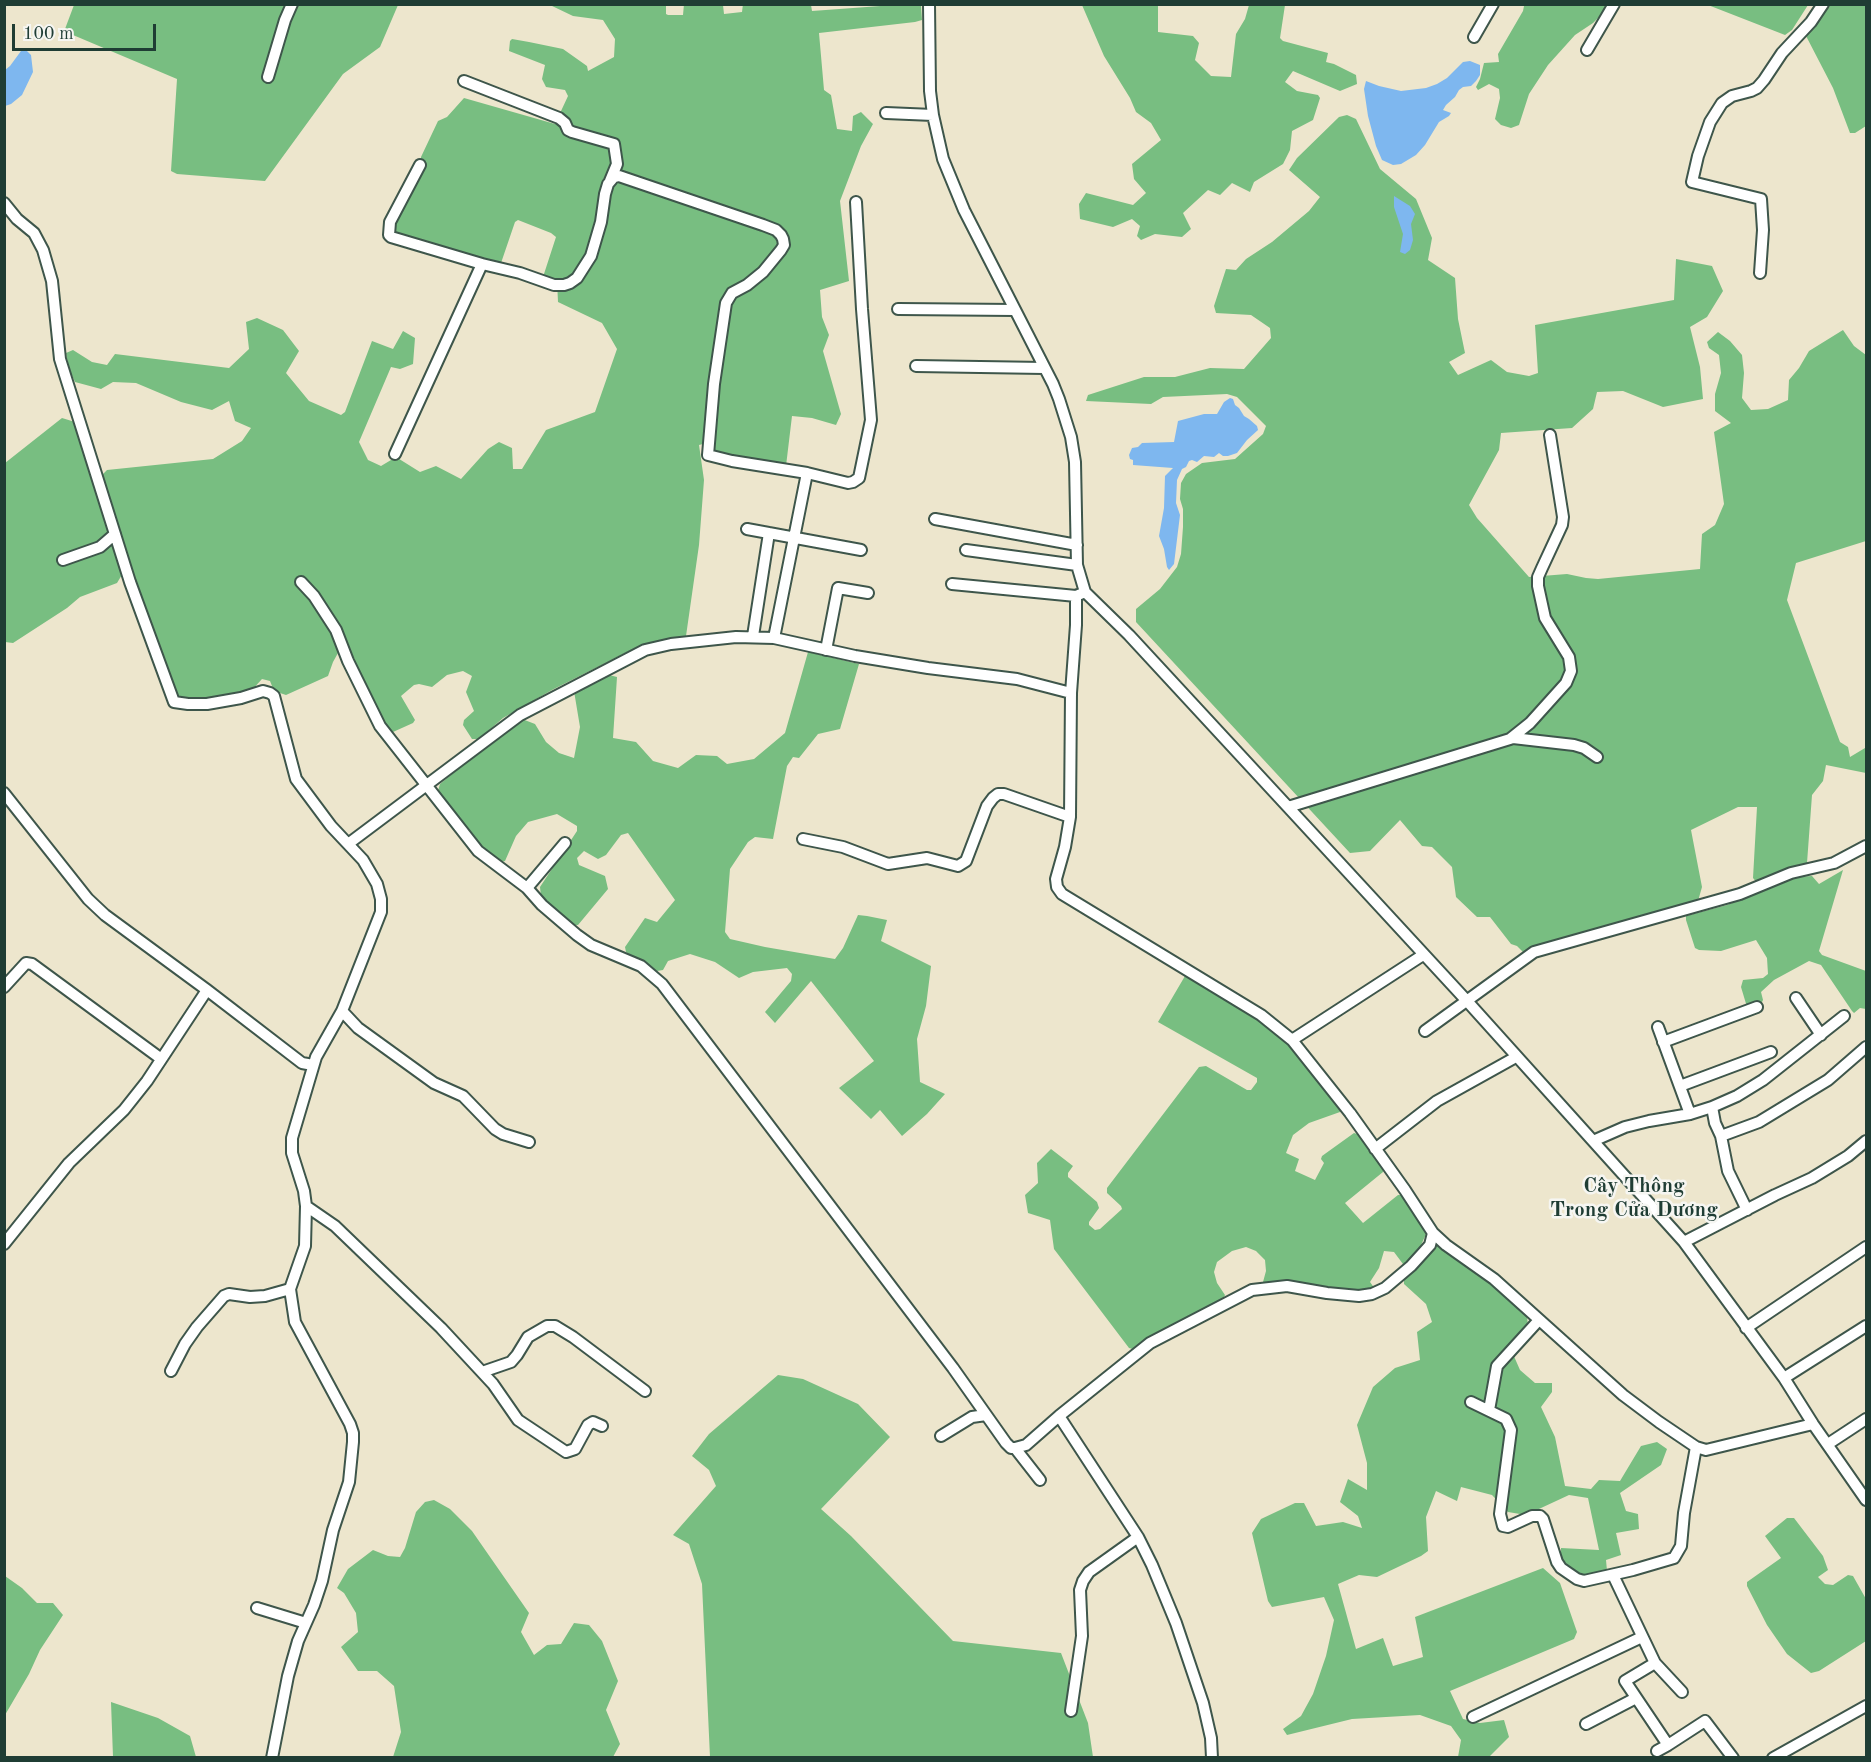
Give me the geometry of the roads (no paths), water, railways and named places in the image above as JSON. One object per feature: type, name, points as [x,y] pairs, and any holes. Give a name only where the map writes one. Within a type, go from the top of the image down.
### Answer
[{"type":"street","points":[[268,77],[292,4]]},
{"type":"street","points":[[929,4],[930,91],[943,159],[954,188],[1056,391],[1071,437],[1075,462],[1077,565],[1080,594],[1071,693],[1070,817],[1056,879],[1057,887],[1062,894],[1261,1015],[1292,1040],[1350,1113],[1405,1190],[1432,1233],[1494,1278],[1623,1395],[1696,1447],[1706,1450],[1714,1449],[1813,1424]]},
{"type":"street","points":[[1474,37],[1492,4]]},
{"type":"street","points":[[1587,50],[1614,4]]},
{"type":"street","points":[[1760,273],[1763,230],[1761,199],[1692,182],[1698,156],[1710,122],[1722,103],[1732,96],[1757,88],[1782,52],[1811,22],[1823,4]]},
{"type":"street","points":[[420,165],[390,222],[389,235],[391,237],[520,273],[554,285],[564,285],[577,278],[591,256],[601,222],[605,194],[617,164],[614,144],[572,132],[559,118],[464,81]]},
{"type":"street","points":[[886,113],[933,115]]},
{"type":"street","points":[[610,181],[614,177],[633,180],[763,225],[782,235],[784,245],[775,258],[755,279],[732,293],[726,303],[714,384],[708,455],[848,483],[856,480],[861,473],[871,420],[861,309],[856,202]]},
{"type":"street","points":[[4,203],[17,219],[34,233],[46,257],[52,281],[60,359],[130,582],[174,702],[207,704],[262,691],[270,693],[276,699],[296,779],[331,826],[363,860],[377,884],[382,905],[342,1011],[313,1065],[292,1138],[292,1153],[304,1191],[306,1206],[305,1246],[290,1288],[295,1322],[353,1433],[349,1482],[333,1530],[322,1581],[298,1641],[288,1676],[273,1758]]},
{"type":"street","points":[[395,454],[482,264]]},
{"type":"street","points":[[898,309],[1015,310]]},
{"type":"street","points":[[916,366],[1044,368]]},
{"type":"street","points":[[1288,807],[1513,738],[1530,723],[1566,683],[1570,671],[1569,657],[1545,618],[1538,586],[1538,577],[1562,525],[1550,435]]},
{"type":"street","points":[[774,638],[807,473]]},
{"type":"street","points":[[935,519],[1077,545]]},
{"type":"street","points":[[747,529],[861,550]]},
{"type":"street","points":[[753,636],[769,533]]},
{"type":"street","points":[[63,560],[100,547],[115,534]]},
{"type":"street","points":[[966,550],[1077,565]]},
{"type":"street","points":[[301,582],[314,596],[336,630],[348,661],[380,726],[478,851],[527,888],[584,940],[641,966],[662,984],[890,1284],[1011,1448],[1026,1445],[1033,1440],[1059,1416],[1150,1343],[1252,1290],[1287,1286],[1327,1293],[1359,1296],[1372,1294],[1385,1288],[1405,1272],[1430,1245],[1432,1233]]},
{"type":"street","points":[[952,584],[1080,594],[1129,635],[1467,1001],[1684,1242],[1784,1378],[1866,1500]]},
{"type":"street","points":[[826,650],[838,588],[868,593]]},
{"type":"street","points":[[348,844],[520,715],[645,650],[670,644],[753,636],[774,638],[826,650],[928,668],[1017,680],[1071,693]]},
{"type":"street","points":[[1513,738],[1574,745],[1592,752],[1597,757]]},
{"type":"street","points":[[4,793],[88,899],[105,915],[302,1063],[313,1065]]},
{"type":"street","points":[[804,839],[843,847],[888,864],[927,858],[958,866],[966,861],[987,806],[998,794],[1004,794],[1070,817]]},
{"type":"street","points":[[527,888],[565,843]]},
{"type":"street","points":[[1425,1031],[1534,952],[1731,897],[1791,873],[1834,863],[1866,846]]},
{"type":"street","points":[[1292,1040],[1423,955]]},
{"type":"street","points":[[4,987],[26,963],[32,964],[160,1059]]},
{"type":"street","points":[[4,1244],[69,1163],[124,1110],[147,1081],[207,990]]},
{"type":"street","points":[[1796,998],[1821,1035]]},
{"type":"street","points":[[1663,1042],[1757,1007]]},
{"type":"street","points":[[342,1011],[358,1028],[434,1083],[463,1096],[495,1129],[503,1134],[529,1142]]},
{"type":"street","points":[[1593,1141],[1625,1127],[1713,1107],[1756,1085],[1844,1016]]},
{"type":"street","points":[[1658,1027],[1690,1114]]},
{"type":"street","points":[[1721,1136],[1759,1122],[1791,1104],[1828,1080],[1866,1047]]},
{"type":"street","points":[[1680,1086],[1771,1052]]},
{"type":"street","points":[[1375,1149],[1437,1101],[1516,1057]]},
{"type":"street","points":[[1713,1107],[1728,1172],[1747,1210]]},
{"type":"street","points":[[1684,1242],[1812,1178],[1848,1156],[1866,1141]]},
{"type":"street","points":[[306,1206],[335,1226],[441,1328],[482,1372],[518,1420],[566,1452],[574,1449],[588,1425],[593,1422],[602,1426]]},
{"type":"street","points":[[1746,1328],[1866,1247]]},
{"type":"street","points":[[171,1371],[191,1335],[224,1296],[229,1294],[264,1296],[290,1288]]},
{"type":"street","points":[[1489,1410],[1497,1366],[1539,1320]]},
{"type":"street","points":[[482,1372],[511,1362],[528,1337],[548,1326],[555,1326],[645,1391]]},
{"type":"street","points":[[1784,1378],[1866,1326]]},
{"type":"street","points":[[1471,1402],[1506,1419],[1511,1430],[1500,1514],[1503,1526],[1508,1527],[1532,1516],[1544,1518],[1557,1563],[1564,1571],[1584,1581],[1674,1558],[1681,1546],[1684,1513],[1696,1447]]},
{"type":"street","points":[[941,1436],[972,1417],[986,1414]]},
{"type":"street","points":[[1059,1416],[1138,1537],[1152,1565],[1176,1623],[1203,1703],[1211,1738],[1212,1758]]},
{"type":"street","points":[[1828,1444],[1866,1419]]},
{"type":"street","points":[[1015,1448],[1040,1480]]},
{"type":"street","points":[[1071,1711],[1082,1636],[1080,1590],[1083,1581],[1089,1572],[1138,1537]]},
{"type":"street","points":[[1613,1575],[1655,1663],[1682,1692]]},
{"type":"street","points":[[257,1608],[306,1623]]},
{"type":"street","points":[[1473,1717],[1642,1637]]},
{"type":"street","points":[[1655,1663],[1625,1681],[1668,1745]]},
{"type":"street","points":[[1586,1724],[1636,1698]]},
{"type":"street","points":[[1773,1758],[1866,1706]]},
{"type":"street","points":[[1658,1751],[1705,1721],[1733,1758]]},
{"type":"water","points":[[25,49],[31,55],[33,72],[22,95],[5,106],[5,70]]},
{"type":"water","points":[[1470,61],[1480,65],[1480,75],[1471,86],[1459,90],[1446,105],[1443,110],[1451,113],[1439,122],[1425,145],[1416,155],[1401,164],[1393,165],[1382,160],[1368,116],[1364,89],[1366,81],[1401,91],[1426,88],[1447,78],[1463,62]]},
{"type":"water","points":[[1394,196],[1410,206],[1415,214],[1411,224],[1413,240],[1410,250],[1405,254],[1400,252],[1403,234],[1394,207]]},
{"type":"water","points":[[1230,398],[1244,416],[1257,426],[1258,430],[1237,453],[1228,456],[1219,453],[1214,457],[1204,456],[1197,462],[1189,461],[1182,469],[1177,480],[1176,503],[1180,515],[1174,564],[1169,570],[1159,536],[1164,508],[1165,476],[1173,468],[1133,465],[1133,460],[1129,455],[1132,448],[1142,443],[1174,442],[1178,421],[1204,414],[1217,414],[1224,402]]},
{"type":"district","name":"Cây Thông Trong Cửa Dương","points":[[1634,1198]]}]
